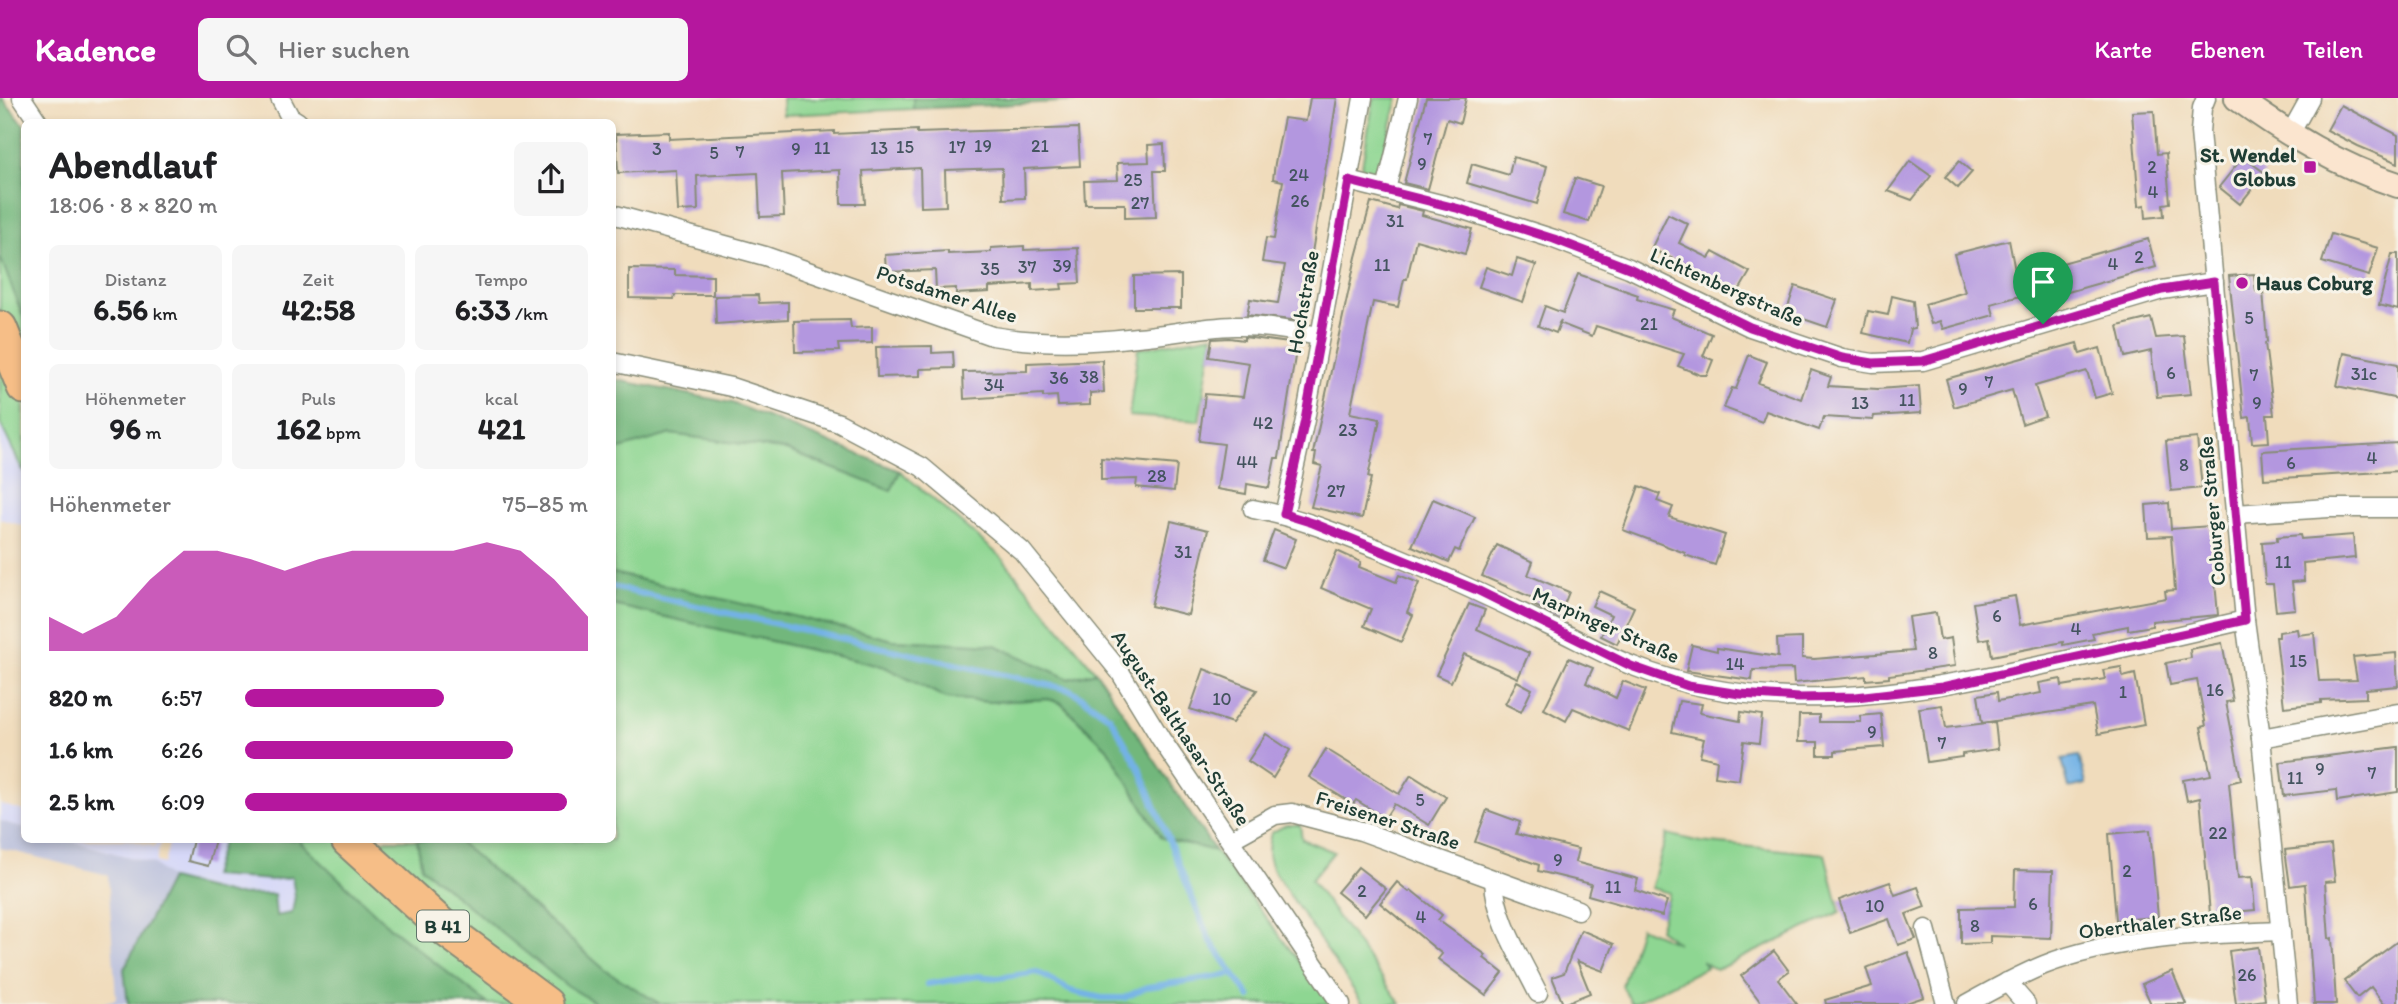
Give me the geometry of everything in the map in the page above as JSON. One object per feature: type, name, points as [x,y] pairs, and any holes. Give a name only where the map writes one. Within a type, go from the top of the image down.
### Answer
[{"type":"highway","points":[[0,328],[21,380]]},
{"type":"highway","name":"B 41","points":[[351,843],[449,932],[546,1004]]},
{"type":"main road","points":[[2237,98],[2308,146],[2369,176],[2398,185]]},
{"type":"street","points":[[22,98],[36,119]]},
{"type":"street","points":[[280,98],[293,119]]},
{"type":"street","name":"Hochstraße","points":[[1284,514],[1305,420],[1363,98]]},
{"type":"street","points":[[1386,190],[1408,98]]},
{"type":"street","name":"Coburger Straße","points":[[2206,98],[2202,108],[2200,132],[2245,620],[2261,738],[2288,1004]]},
{"type":"street","points":[[2290,134],[2310,98]]},
{"type":"street","name":"Lichtenbergstraße","points":[[1349,181],[1460,209],[1554,239],[1629,268],[1750,327],[1842,358],[1873,363],[1923,361],[2162,290],[2214,282]]},
{"type":"street","name":"Potsdamer Allee","points":[[616,215],[765,256],[992,336],[1021,341],[1111,340],[1190,329],[1236,326],[1273,328],[1319,336]]},
{"type":"street","name":"August-Balthasar-Straße","points":[[616,363],[731,387],[839,423],[922,467],[1022,551],[1120,672],[1161,739],[1341,1004]]},
{"type":"street","points":[[2235,514],[2329,508],[2398,508]]},
{"type":"street","name":"Marpinger Straße","points":[[1253,509],[1284,514],[1313,523],[1477,590],[1631,666],[1688,686],[1740,694],[1799,698],[1856,697],[1942,687],[2245,620]]},
{"type":"street","points":[[2261,738],[2398,713]]},
{"type":"street","name":"Freisener Straße","points":[[1230,840],[1275,815],[1292,813],[1362,831],[1578,910]]},
{"type":"street","points":[[1494,880],[1497,904],[1538,993]]},
{"type":"street","points":[[1926,929],[1946,1004]]},
{"type":"street","name":"Oberthaler Straße","points":[[1967,1004],[2045,964],[2096,949],[2212,934],[2281,932]]},
{"type":"street","points":[[2007,982],[2026,1004]]},
{"type":"shaded area","points":[[0,423],[21,467],[21,525],[0,519]]},
{"type":"shaded area","points":[[0,804],[21,810],[21,827],[0,821]]},
{"type":"shaded area","points":[[0,821],[21,827],[21,843],[78,843],[154,864],[171,879],[234,895],[238,1004],[100,1004],[116,999],[108,875],[0,848]]},
{"type":"shaded area","points":[[78,843],[140,843],[155,847],[156,843],[160,843],[156,862],[164,864],[169,843],[222,843],[212,876],[272,880],[292,877],[442,1004],[238,1004],[234,895],[170,879],[154,864]]},
{"type":"green space","points":[[2,98],[21,121],[21,311],[0,256]]},
{"type":"green space","points":[[782,98],[913,98],[913,109],[783,115]]},
{"type":"green space","points":[[913,98],[1102,98],[1102,100],[913,109]]},
{"type":"green space","points":[[1374,98],[1398,98],[1378,175],[1369,178],[1363,175],[1362,165]]},
{"type":"green space","points":[[0,256],[21,311],[21,467],[0,423]]},
{"type":"green space","points":[[1213,335],[1199,421],[1129,416],[1138,349]]},
{"type":"green space","points":[[616,380],[732,403],[900,471],[891,491],[786,450],[671,434],[616,450]]},
{"type":"green space","points":[[671,434],[786,450],[891,491],[900,471],[1001,557],[1096,672],[1069,679],[995,645],[893,640],[616,574],[616,450]]},
{"type":"green space","points":[[616,574],[893,640],[995,645],[1069,679],[1096,672],[1215,851],[1162,838],[1107,748],[1060,702],[1048,699],[990,702],[946,698],[885,667],[616,606]]},
{"type":"green space","points":[[616,606],[885,667],[946,698],[990,702],[1048,699],[1060,703],[1107,748],[1162,838],[1215,851],[1332,1004],[660,1004],[605,970],[460,843],[616,843]]},
{"type":"green space","points":[[1286,825],[1300,825],[1302,839],[1334,852],[1311,880],[1401,1004],[1363,1004],[1275,873],[1268,849],[1271,833]]},
{"type":"green space","points":[[1667,834],[1700,842],[1825,854],[1840,912],[1716,970],[1702,961],[1707,967],[1632,1004],[1622,986],[1640,927],[1678,943],[1659,929],[1670,893],[1651,888]]},
{"type":"green space","points":[[222,843],[301,843],[392,929],[488,1004],[128,1004],[124,969],[170,879],[234,895],[274,894],[276,916],[292,913],[295,896],[292,877],[272,880],[212,876]]},
{"type":"green space","points":[[301,843],[418,843],[422,868],[566,985],[598,1004],[488,1004],[392,929]]},
{"type":"green space","points":[[418,843],[460,843],[605,970],[660,1004],[598,1004],[566,985],[422,868]]},
{"type":"water","points":[[2079,756],[2086,784],[2069,788],[2062,759]]},
{"type":"building","points":[[1310,98],[1337,98],[1301,321],[1247,315],[1250,299],[1278,303],[1285,265],[1262,262],[1266,238],[1274,239],[1283,181],[1273,179],[1275,163],[1284,118],[1306,121]]},
{"type":"building","points":[[1426,98],[1466,98],[1460,123],[1447,119],[1428,189],[1404,183]]},
{"type":"building","points":[[2341,105],[2398,135],[2398,163],[2327,130]]},
{"type":"building","points":[[2154,111],[2157,154],[2166,153],[2170,203],[2163,204],[2164,216],[2146,218],[2145,205],[2139,206],[2132,112]]},
{"type":"building","points":[[1078,128],[1080,166],[1024,169],[1025,198],[1003,199],[1002,168],[945,170],[946,206],[921,207],[920,168],[863,171],[865,204],[841,204],[840,170],[782,173],[784,216],[760,217],[758,173],[697,176],[698,210],[678,211],[676,170],[618,173],[616,134],[669,132],[669,139],[834,131],[834,134],[917,130],[917,133]]},
{"type":"building","points":[[1164,144],[1165,171],[1154,171],[1156,217],[1125,218],[1125,204],[1085,204],[1084,181],[1118,180],[1117,163],[1149,162],[1148,145]]},
{"type":"building","points":[[1513,157],[1547,166],[1537,204],[1467,183],[1472,164],[1509,175]]},
{"type":"building","points":[[2243,157],[2265,173],[2240,204],[2219,187]]},
{"type":"building","points":[[1910,161],[1931,176],[1912,200],[1888,191]]},
{"type":"building","points":[[1959,161],[1972,172],[1958,188],[1945,177]]},
{"type":"building","points":[[1575,178],[1601,186],[1589,222],[1563,214]]},
{"type":"building","points":[[1371,202],[1397,209],[1398,205],[1423,211],[1422,215],[1472,229],[1465,254],[1416,240],[1398,307],[1373,302],[1350,413],[1380,419],[1362,518],[1311,507],[1322,466],[1314,464],[1316,453],[1313,453],[1356,257]]},
{"type":"building","points":[[1668,214],[1688,224],[1679,243],[1709,258],[1713,252],[1750,272],[1737,294],[1651,249]]},
{"type":"building","points":[[2331,234],[2378,248],[2369,276],[2322,262]]},
{"type":"building","points":[[2148,239],[2156,267],[2026,304],[2024,295],[1991,304],[1994,315],[1943,329],[1940,321],[1931,324],[1925,304],[1965,292],[1954,254],[2009,240],[2016,276]]},
{"type":"building","points":[[1024,246],[1024,250],[1078,248],[1080,283],[1061,284],[1062,289],[1032,291],[1032,284],[989,287],[989,292],[956,294],[956,288],[936,289],[935,270],[886,272],[885,255],[948,251],[948,254],[991,252],[991,248]]},
{"type":"building","points":[[2392,254],[2398,254],[2398,310],[2379,305]]},
{"type":"building","points":[[1517,259],[1536,265],[1523,302],[1479,287],[1486,267],[1512,276]]},
{"type":"building","points":[[629,269],[675,270],[675,275],[713,276],[713,295],[675,295],[674,299],[629,298]]},
{"type":"building","points":[[1578,274],[1638,295],[1637,299],[1674,310],[1671,317],[1712,334],[1703,356],[1713,360],[1707,375],[1700,375],[1678,366],[1684,354],[1596,326],[1592,336],[1560,323],[1556,333],[1538,326],[1545,306],[1563,313]]},
{"type":"building","points":[[2254,274],[2256,291],[2263,291],[2265,343],[2274,415],[2267,415],[2269,442],[2252,443],[2250,417],[2244,418],[2229,276]]},
{"type":"building","points":[[1181,275],[1181,308],[1134,308],[1134,276]]},
{"type":"building","points":[[1795,286],[1837,300],[1827,327],[1786,313]]},
{"type":"building","points":[[758,295],[759,303],[788,302],[788,319],[716,324],[715,296]]},
{"type":"building","points":[[1892,296],[1913,301],[1915,328],[1910,329],[1907,343],[1863,333],[1868,311],[1888,315]]},
{"type":"building","points":[[2151,318],[2156,338],[2184,336],[2191,394],[2157,397],[2151,351],[2125,357],[2118,326]]},
{"type":"building","points":[[850,320],[851,328],[872,327],[872,343],[838,344],[839,351],[795,352],[794,321]]},
{"type":"building","points":[[1244,337],[1297,344],[1279,458],[1275,458],[1269,488],[1247,484],[1246,494],[1217,489],[1224,444],[1199,441],[1205,394],[1243,397],[1249,363],[1209,357],[1212,339],[1244,340]]},
{"type":"building","points":[[2077,343],[2080,354],[2100,348],[2112,393],[2095,398],[2087,371],[2035,386],[2045,416],[2022,424],[2012,390],[1954,407],[1946,379]]},
{"type":"building","points":[[932,346],[932,353],[953,352],[954,368],[920,369],[920,376],[877,377],[876,347]]},
{"type":"building","points":[[2344,353],[2398,364],[2398,399],[2337,386]]},
{"type":"building","points":[[1749,355],[1767,362],[1758,383],[1801,399],[1811,370],[1831,377],[1828,386],[1878,389],[1919,386],[1921,413],[1874,416],[1873,420],[1824,417],[1819,430],[1766,411],[1762,422],[1724,408],[1732,388],[1736,389]]},
{"type":"building","points":[[1102,360],[1104,392],[1090,393],[1090,405],[1058,406],[1057,396],[1043,397],[1043,394],[964,399],[963,372],[1027,371],[1027,363]]},
{"type":"building","points":[[2197,438],[2202,488],[2171,491],[2166,441]]},
{"type":"building","points":[[2398,443],[2398,471],[2264,479],[2262,451]]},
{"type":"building","points":[[1101,458],[1177,465],[1174,491],[1136,487],[1137,479],[1101,480]]},
{"type":"building","points":[[1639,486],[1660,494],[1657,501],[1673,507],[1669,517],[1725,535],[1715,565],[1623,530]]},
{"type":"building","points":[[1433,499],[1475,517],[1459,551],[1455,549],[1449,562],[1412,546]]},
{"type":"building","points":[[2169,503],[2171,529],[2210,526],[2218,615],[2152,621],[2152,626],[2128,630],[2128,626],[2092,633],[2094,639],[2063,645],[2063,642],[1992,656],[1989,638],[1979,640],[1973,603],[2015,596],[2020,625],[2166,598],[2165,591],[2175,590],[2171,536],[2148,537],[2146,505]]},
{"type":"building","points":[[1171,521],[1208,530],[1188,615],[1151,606]]},
{"type":"building","points":[[1274,530],[1296,539],[1284,568],[1263,560]]},
{"type":"building","points":[[2300,535],[2301,539],[2353,535],[2355,558],[2303,563],[2304,581],[2292,582],[2295,609],[2276,611],[2273,584],[2265,584],[2262,542],[2277,541],[2277,537]]},
{"type":"building","points":[[1497,545],[1533,562],[1528,575],[1569,592],[1559,617],[1533,605],[1535,599],[1482,576]]},
{"type":"building","points":[[1337,551],[1361,562],[1359,567],[1396,582],[1399,575],[1419,583],[1407,612],[1413,615],[1401,642],[1364,626],[1371,609],[1321,588]]},
{"type":"building","points":[[1599,591],[1634,607],[1617,644],[1601,636],[1611,615],[1592,606]]},
{"type":"building","points":[[1469,604],[1485,610],[1477,629],[1529,653],[1518,678],[1464,654],[1451,682],[1436,675]]},
{"type":"building","points":[[1936,613],[1940,640],[1951,638],[1955,666],[1889,675],[1889,678],[1866,680],[1866,676],[1794,683],[1793,669],[1753,670],[1752,680],[1686,671],[1692,645],[1717,651],[1717,648],[1778,657],[1777,639],[1802,638],[1802,658],[1814,659],[1913,651],[1908,617]]},
{"type":"building","points":[[2297,629],[2298,635],[2314,633],[2319,681],[2357,680],[2353,657],[2396,653],[2398,686],[2366,689],[2366,698],[2321,700],[2321,703],[2284,707],[2276,637],[2279,637],[2279,632]]},
{"type":"building","points":[[2222,643],[2233,701],[2226,702],[2241,780],[2229,783],[2238,878],[2252,877],[2255,910],[2210,914],[2200,798],[2187,801],[2183,780],[2211,775],[2201,727],[2206,726],[2197,680],[2170,685],[2166,663],[2191,658],[2190,649]]},
{"type":"building","points":[[1569,658],[1593,668],[1586,683],[1616,698],[1623,681],[1646,690],[1629,731],[1573,708],[1566,721],[1544,709]]},
{"type":"building","points":[[2121,667],[2123,677],[2135,674],[2144,725],[2098,734],[2093,706],[1982,723],[1978,695],[1997,692],[1998,701],[2041,693],[2039,683],[2061,679],[2062,686],[2105,679],[2103,670]]},
{"type":"building","points":[[1204,669],[1257,690],[1232,723],[1190,709]]},
{"type":"building","points":[[1517,681],[1532,689],[1521,712],[1505,704]]},
{"type":"building","points":[[1679,701],[1702,704],[1700,713],[1740,721],[1741,712],[1762,715],[1759,743],[1744,741],[1739,780],[1715,777],[1717,760],[1700,756],[1704,739],[1672,732]]},
{"type":"building","points":[[1942,705],[1946,728],[1995,722],[1998,749],[1927,762],[1919,708]]},
{"type":"building","points":[[1881,714],[1884,747],[1818,755],[1818,742],[1798,742],[1799,715],[1819,715],[1819,722],[1861,722],[1860,716]]},
{"type":"building","points":[[1266,734],[1290,750],[1273,778],[1248,761]]},
{"type":"building","points":[[2398,747],[2398,792],[2337,801],[2336,790],[2284,796],[2280,762]]},
{"type":"building","points":[[1326,749],[1399,794],[1411,775],[1446,797],[1429,825],[1394,804],[1385,818],[1356,800],[1353,804],[1309,777]]},
{"type":"building","points":[[1487,810],[1520,822],[1516,834],[1578,849],[1575,862],[1638,879],[1635,890],[1667,901],[1662,916],[1588,895],[1591,884],[1538,871],[1539,865],[1475,842]]},
{"type":"building","points":[[2150,830],[2158,917],[2116,920],[2109,834]]},
{"type":"building","points":[[192,843],[214,843],[208,866],[188,861]]},
{"type":"building","points":[[2331,845],[2335,881],[2325,882],[2336,1004],[2314,1004],[2305,884],[2290,886],[2285,850]]},
{"type":"building","points":[[1358,867],[1386,889],[1365,915],[1337,892]]},
{"type":"building","points":[[2015,870],[2053,871],[2051,938],[1990,936],[1990,943],[1961,944],[1961,908],[2014,907]]},
{"type":"building","points":[[1397,882],[1442,915],[1438,920],[1486,955],[1484,958],[1503,973],[1486,995],[1438,959],[1442,954],[1380,903]]},
{"type":"building","points":[[1890,882],[1895,895],[1918,887],[1925,907],[1906,914],[1916,939],[1898,945],[1889,919],[1850,933],[1839,900]]},
{"type":"building","points":[[1581,930],[1614,944],[1603,971],[1577,961],[1590,993],[1563,1004],[1552,977],[1564,973]]},
{"type":"building","points":[[2398,941],[2398,1004],[2384,1004],[2371,987],[2357,998],[2344,981]]},
{"type":"building","points":[[2258,947],[2265,1000],[2236,1004],[2229,951]]},
{"type":"building","points":[[1774,951],[1789,971],[1778,979],[1797,1004],[1762,1004],[1741,976]]},
{"type":"building","points":[[1908,952],[1924,997],[1903,1004],[1826,1004],[1825,1000],[1872,986],[1866,968]]},
{"type":"building","points":[[2172,971],[2186,1004],[2151,1004],[2142,984]]},
{"type":"waterway","points":[[616,588],[1071,690],[1110,717],[1140,769],[1209,939],[1250,997]]},
{"type":"waterway","points":[[927,984],[978,976],[998,978],[1037,972],[1071,991],[1102,998],[1124,998],[1147,987],[1234,974]]},
{"type":"place","name":"St. Wendel Globus","points":[[2310,167]]},
{"type":"place","name":"Haus Coburg","points":[[2242,283]]},
{"type":"route","points":[[1349,181],[1460,209],[1554,239],[1629,268],[1750,327],[1842,358],[1873,363],[1923,361],[2043,324],[2162,290],[2214,282],[2245,620],[1942,687],[1856,697],[1799,698],[1740,694],[1688,686],[1631,666],[1477,590],[1313,523],[1284,514],[1305,420],[1349,181]]}]
